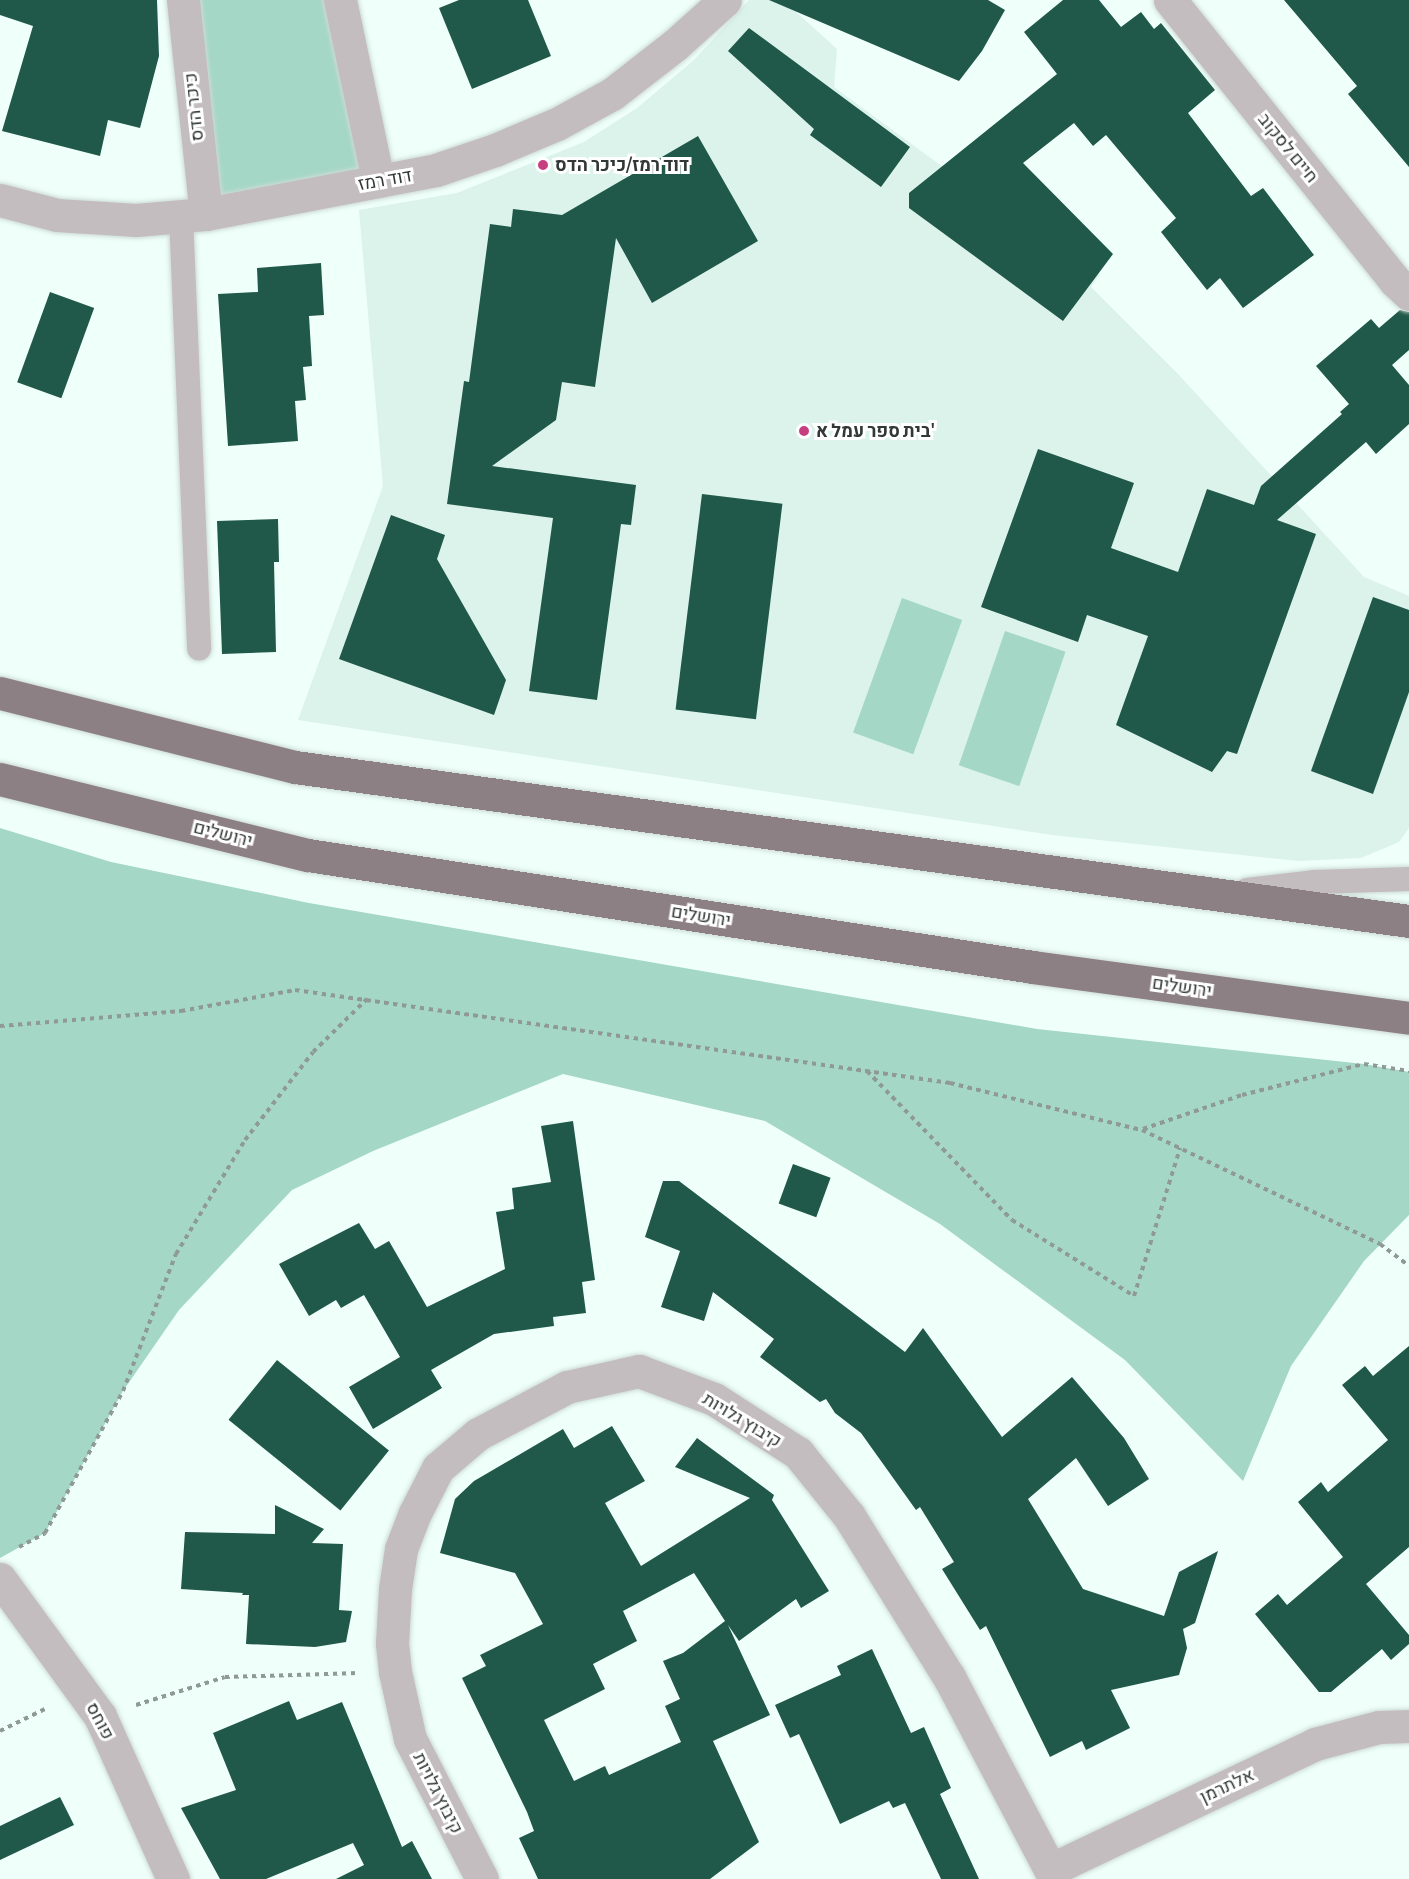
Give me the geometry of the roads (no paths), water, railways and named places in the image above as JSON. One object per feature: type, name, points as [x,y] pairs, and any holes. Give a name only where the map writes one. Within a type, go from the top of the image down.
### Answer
[{"type":"highway","points":[[0,693],[295,767],[1409,921]]},
{"type":"highway","name":"ירושלים","points":[[0,779],[308,855],[1034,967],[1409,1018]]},
{"type":"street","name":"כיכר הדס","points":[[183,0],[194,215]]},
{"type":"street","points":[[340,0],[378,181]]},
{"type":"street","name":"דוד רמז","points":[[0,200],[57,215],[136,220],[194,215],[436,170],[495,150],[557,124],[612,94],[675,45],[725,0]]},
{"type":"street","name":"חיים לסקוב","points":[[1170,0],[1395,281],[1409,294]]},
{"type":"street","name":"קיבוץ גלויות","points":[[482,1879],[410,1739],[395,1672],[392,1642],[394,1589],[401,1549],[415,1513],[438,1468],[478,1434],[567,1387],[639,1371],[714,1399],[798,1453],[849,1516],[949,1677],[1054,1874]]},
{"type":"street","name":"פוחס","points":[[4,1566],[91,1704],[174,1879]]},
{"type":"street","name":"אלתרמן","points":[[1054,1874],[1315,1744],[1379,1726],[1409,1726]]},
{"type":"lane","points":[[194,215],[199,649]]},
{"type":"lane","points":[[1214,894],[1314,882],[1409,879]]},
{"type":"place","name":"דוד רמז/כיכר הדס","points":[[543,165]]},
{"type":"place","name":"בית ספר עמל א'","points":[[804,431]]}]
